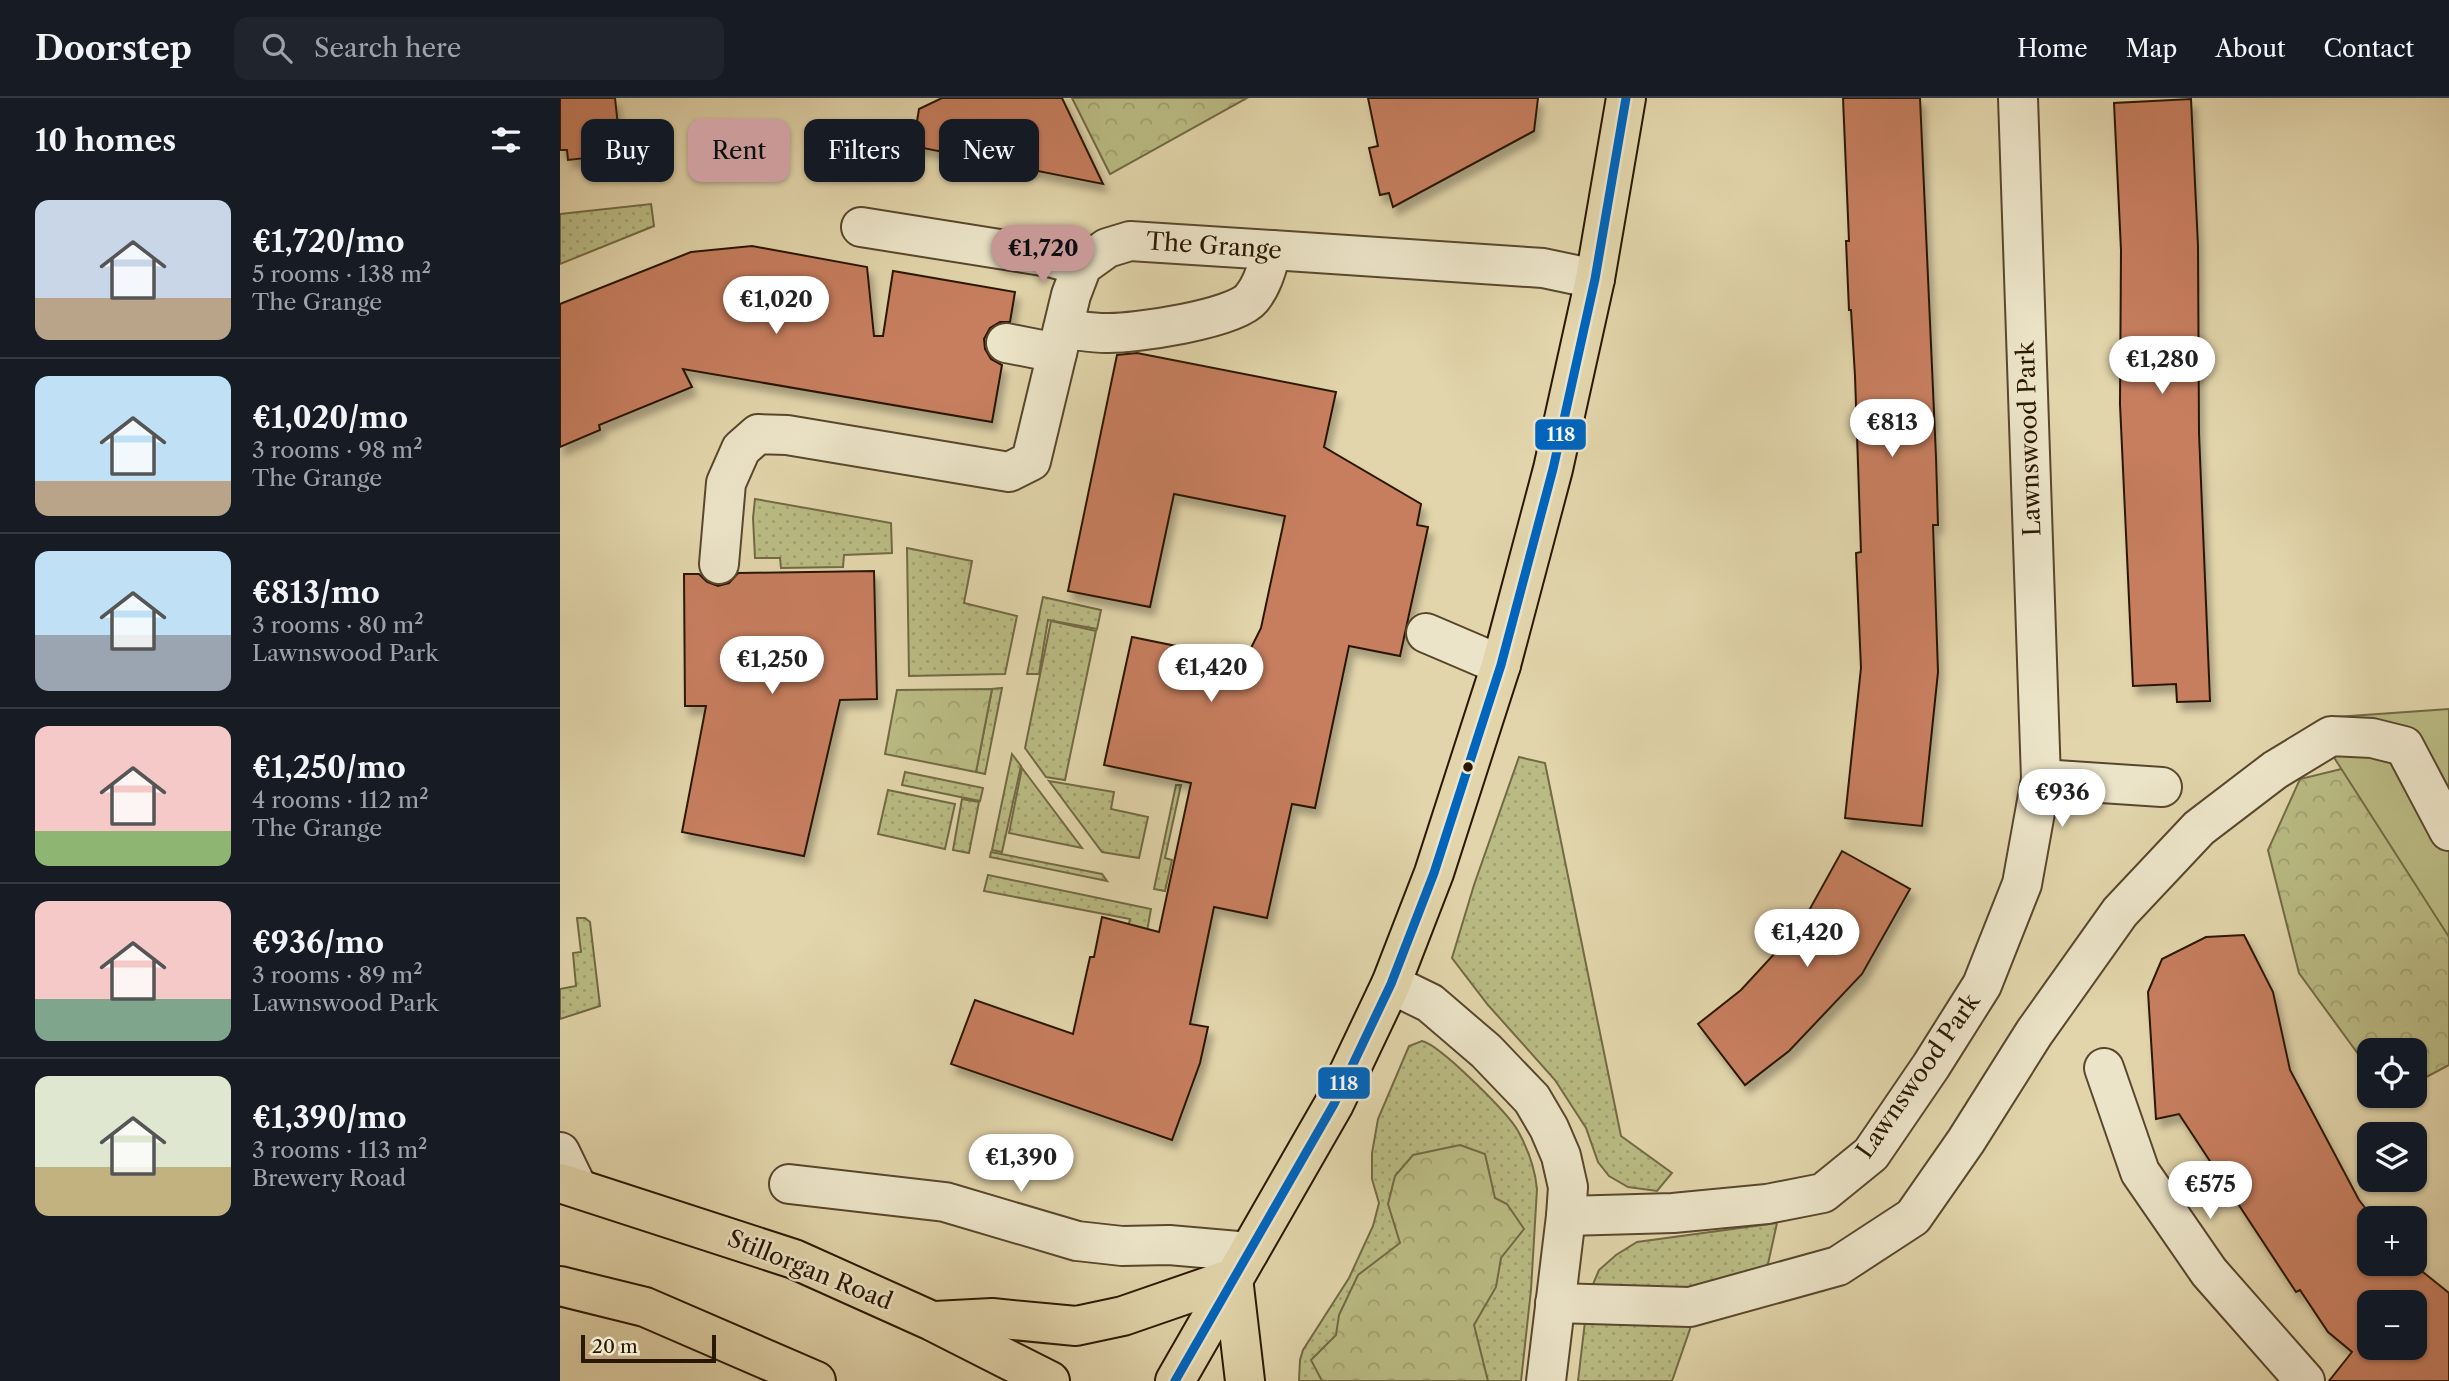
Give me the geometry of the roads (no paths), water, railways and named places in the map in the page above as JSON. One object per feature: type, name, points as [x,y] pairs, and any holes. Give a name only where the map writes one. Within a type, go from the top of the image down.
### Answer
[{"type":"highway","points":[[1175,1381],[1334,1104],[1391,984],[1434,873],[1502,665],[1553,469],[1595,279],[1626,98]]},
{"type":"highway","name":"Stillorgan Road","points":[[569,1185],[794,1259],[932,1321],[1050,1381]]},
{"type":"highway","points":[[932,1321],[992,1318],[1076,1326],[1134,1313],[1241,1265]]},
{"type":"highway","points":[[1241,1265],[1245,1381]]},
{"type":"highway","points":[[560,1286],[645,1307],[816,1381]]},
{"type":"street","name":"Lawnswood Park","points":[[1566,1216],[1673,1213],[1767,1204],[1823,1193],[1871,1154],[1982,985],[2022,884],[2041,779],[2018,98]]},
{"type":"street","points":[[719,564],[726,483],[741,449],[758,434],[787,435],[1009,472],[1031,461],[1070,295],[1083,267],[1049,257],[861,227]]},
{"type":"street","name":"The Grange","points":[[1083,267],[1107,248],[1130,241],[1544,268],[1595,279]]},
{"type":"street","points":[[1006,343],[1060,341],[1188,323],[1225,314],[1250,302],[1262,282],[1272,250]]},
{"type":"street","points":[[1426,633],[1502,665]]},
{"type":"street","points":[[1555,1303],[1690,1307],[1838,1266],[1913,1217],[1966,1141],[2034,1033],[2120,912],[2199,828],[2275,770],[2331,736],[2372,738],[2404,746],[2449,831]]},
{"type":"street","points":[[2041,779],[2162,787]]},
{"type":"street","points":[[1391,984],[1420,997],[1447,1016],[1486,1051],[1532,1099],[1561,1156],[1568,1187],[1546,1381]]},
{"type":"street","points":[[2104,1068],[2140,1171],[2209,1272],[2305,1381]]},
{"type":"street","points":[[560,1152],[569,1185]]},
{"type":"street","points":[[789,1184],[944,1202],[1077,1241],[1122,1246],[1170,1245],[1241,1265]]}]
